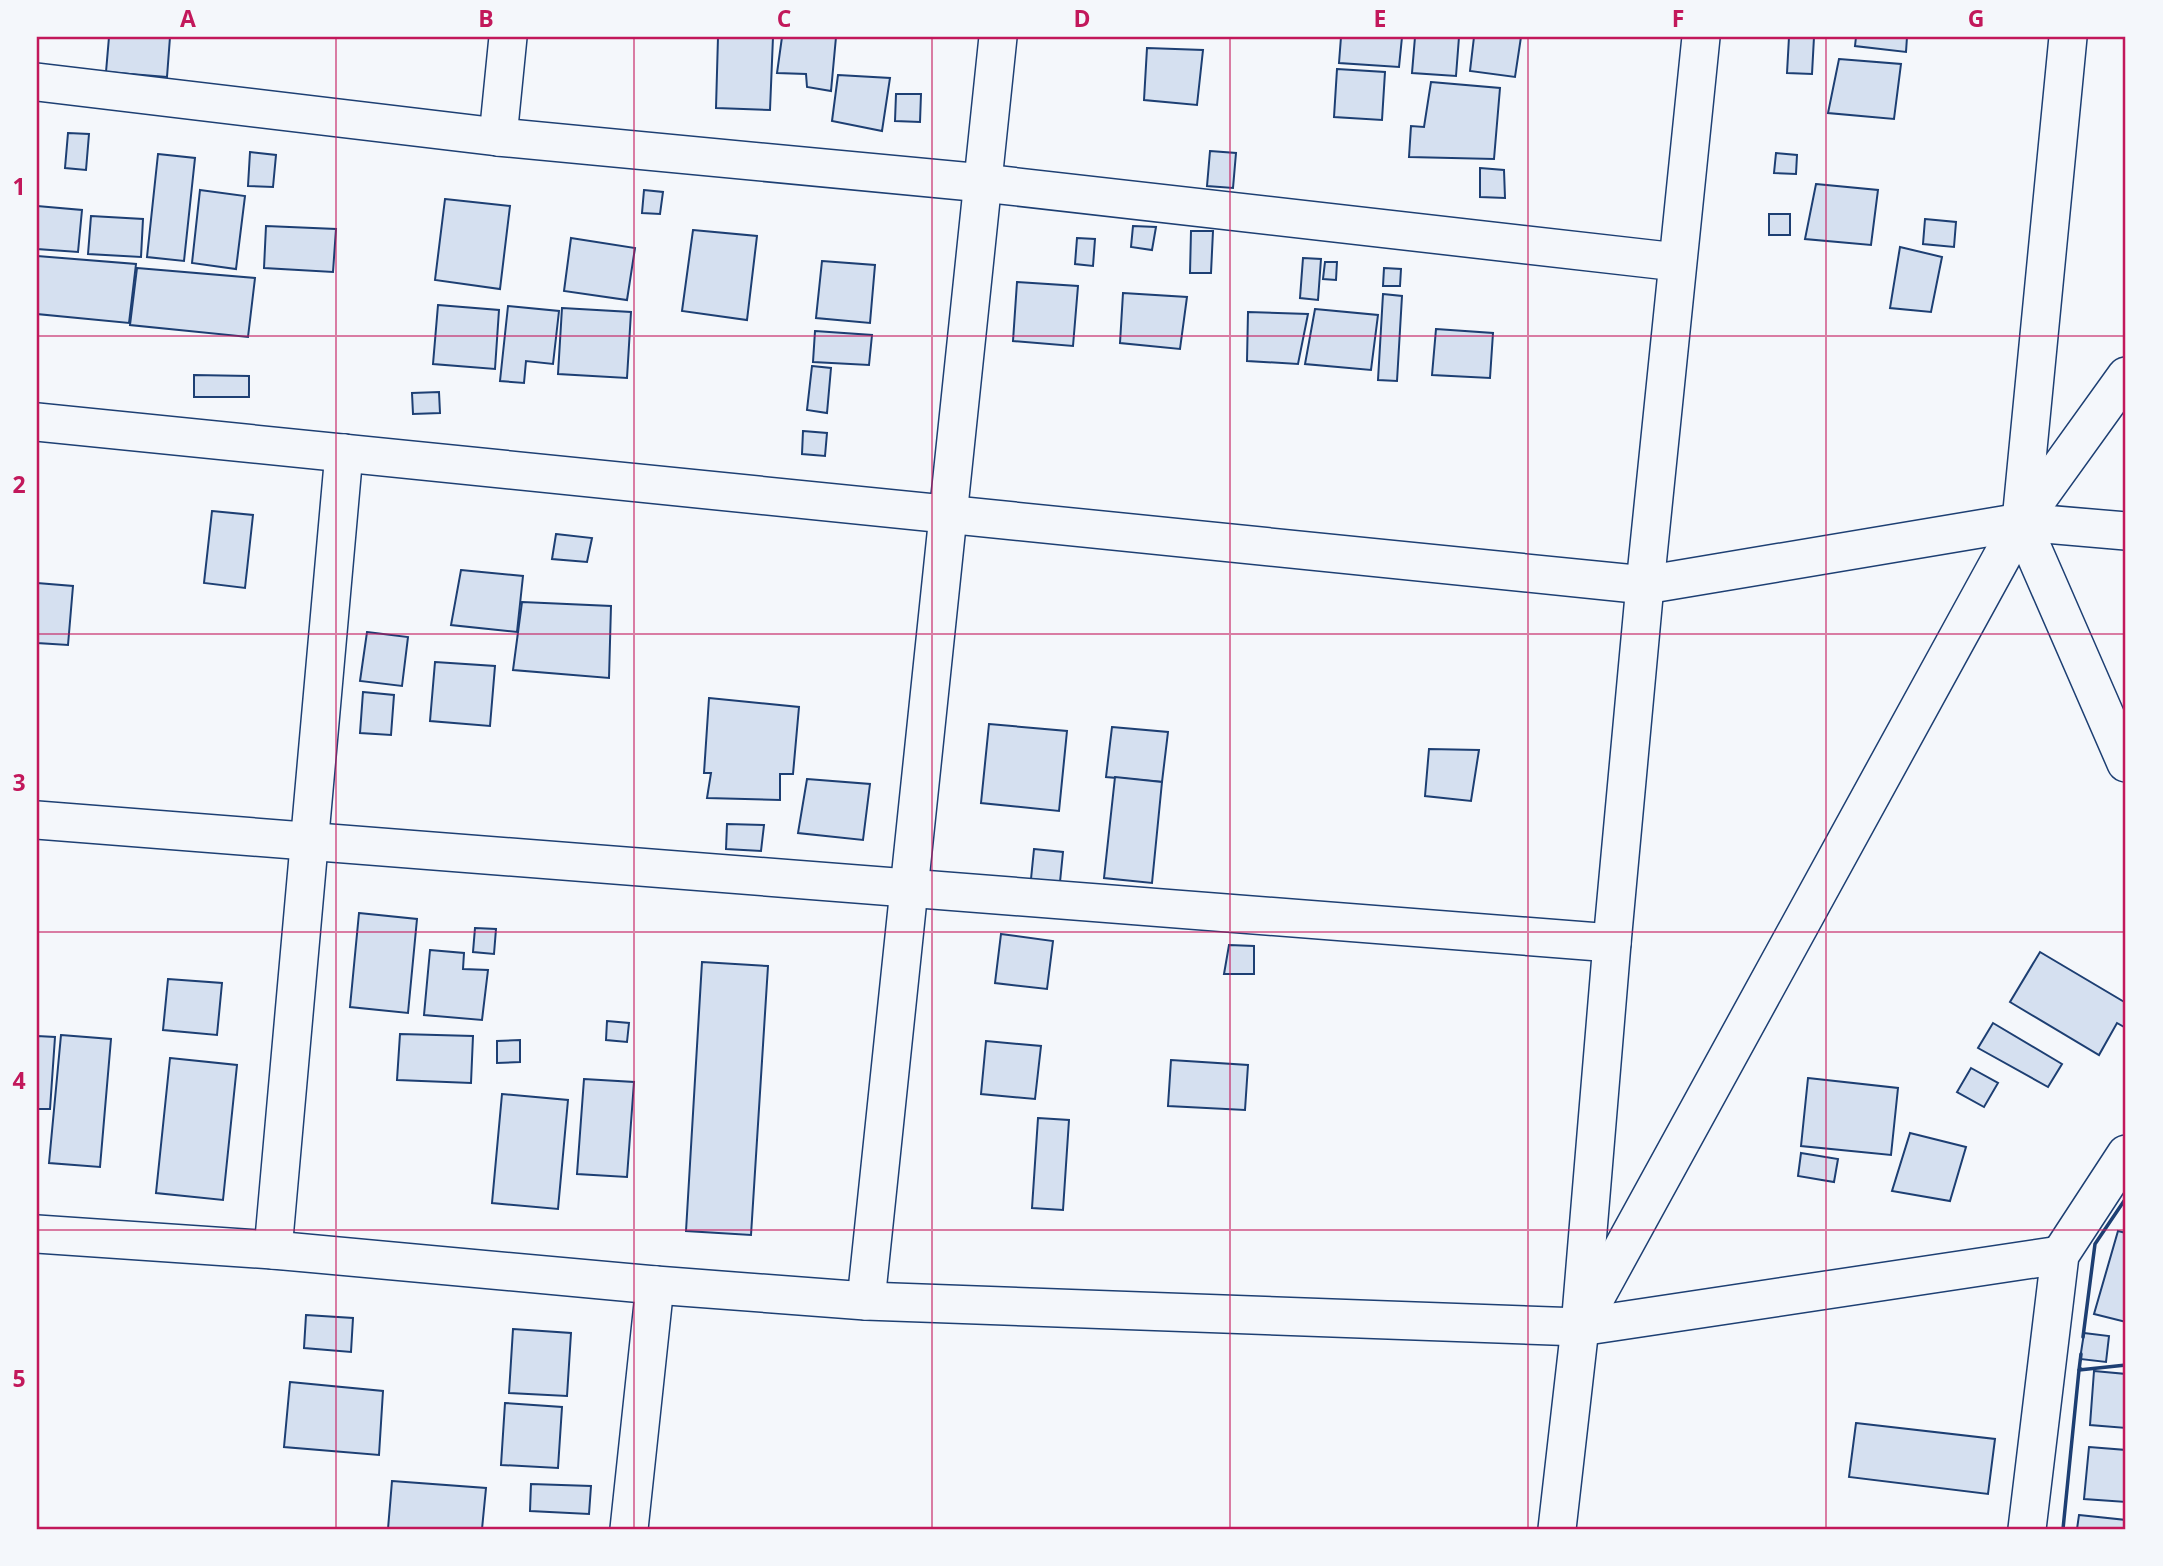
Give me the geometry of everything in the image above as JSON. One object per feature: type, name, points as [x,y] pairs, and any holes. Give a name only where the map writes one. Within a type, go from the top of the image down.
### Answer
[{"type":"street","points":[[498,137],[508,37]]},
{"type":"street","points":[[866,1301],[998,37]]},
{"type":"street","points":[[1557,1529],[1580,1327],[1645,585],[1701,37]]},
{"type":"street","points":[[2068,37],[2021,522],[2126,764]]},
{"type":"street","points":[[37,82],[498,137],[983,183],[1677,262]]},
{"type":"street","points":[[1580,1327],[2021,522],[2126,376]]},
{"type":"street","points":[[37,422],[1645,585],[2021,522],[2126,531]]},
{"type":"street","points":[[273,1250],[344,453]]},
{"type":"street","points":[[37,820],[1612,943]]},
{"type":"street","points":[[2028,1529],[2060,1255],[2126,1154]]},
{"type":"street","points":[[37,1234],[273,1250],[654,1285],[866,1301],[1580,1327],[2060,1255]]},
{"type":"street","points":[[629,1529],[654,1285]]},
{"type":"building","points":[[109,37],[170,37],[167,77],[106,72]]},
{"type":"building","points":[[718,37],[773,37],[770,110],[716,108]]},
{"type":"building","points":[[782,37],[836,37],[831,91],[807,87],[806,74],[777,73]]},
{"type":"building","points":[[1341,37],[1402,37],[1399,67],[1339,63]]},
{"type":"building","points":[[1415,37],[1459,37],[1456,76],[1412,73]]},
{"type":"building","points":[[1474,37],[1521,37],[1515,77],[1470,71]]},
{"type":"building","points":[[1789,37],[1814,37],[1812,74],[1787,73]]},
{"type":"building","points":[[1856,37],[1907,37],[1906,52],[1855,46]]},
{"type":"building","points":[[1147,48],[1203,50],[1197,105],[1144,100]]},
{"type":"building","points":[[1839,59],[1901,64],[1894,119],[1828,113]]},
{"type":"building","points":[[1337,69],[1385,72],[1382,120],[1334,117]]},
{"type":"building","points":[[838,75],[890,78],[882,131],[832,121]]},
{"type":"building","points":[[1431,82],[1500,88],[1494,159],[1409,157],[1411,126],[1424,127]]},
{"type":"building","points":[[896,94],[921,94],[920,122],[895,121]]},
{"type":"building","points":[[68,133],[89,134],[86,170],[65,168]]},
{"type":"building","points":[[1210,151],[1236,153],[1233,188],[1207,186]]},
{"type":"building","points":[[250,152],[276,155],[273,187],[248,186]]},
{"type":"building","points":[[1776,153],[1797,155],[1796,174],[1774,173]]},
{"type":"building","points":[[158,154],[195,158],[184,261],[147,257]]},
{"type":"building","points":[[1480,168],[1504,170],[1505,198],[1480,197]]},
{"type":"building","points":[[1816,184],[1878,190],[1871,245],[1805,239]]},
{"type":"building","points":[[200,190],[245,196],[236,269],[192,263]]},
{"type":"building","points":[[644,190],[663,192],[660,214],[642,213]]},
{"type":"building","points":[[445,199],[510,206],[500,289],[435,280]]},
{"type":"building","points":[[37,206],[82,210],[78,252],[37,249]]},
{"type":"building","points":[[1769,214],[1790,214],[1790,235],[1769,235]]},
{"type":"building","points":[[91,216],[143,219],[141,257],[88,254]]},
{"type":"building","points":[[1925,219],[1956,222],[1954,247],[1923,244]]},
{"type":"building","points":[[266,226],[336,229],[333,272],[264,268]]},
{"type":"building","points":[[1133,226],[1156,227],[1152,250],[1131,247]]},
{"type":"building","points":[[693,230],[757,236],[747,320],[682,311]]},
{"type":"building","points":[[1191,231],[1213,231],[1211,273],[1190,273]]},
{"type":"building","points":[[571,238],[635,248],[627,300],[564,291]]},
{"type":"building","points":[[1077,238],[1095,239],[1093,266],[1075,264]]},
{"type":"building","points":[[1900,247],[1942,257],[1931,312],[1890,308]]},
{"type":"building","points":[[37,256],[136,264],[129,323],[37,314]]},
{"type":"building","points":[[1303,258],[1321,259],[1318,300],[1300,298]]},
{"type":"building","points":[[822,261],[875,265],[870,323],[816,318]]},
{"type":"building","points":[[1325,262],[1337,262],[1336,280],[1323,279]]},
{"type":"building","points":[[137,268],[255,278],[248,337],[130,325]]},
{"type":"building","points":[[1384,268],[1401,269],[1400,286],[1383,286]]},
{"type":"building","points":[[1017,282],[1078,286],[1073,346],[1013,341]]},
{"type":"building","points":[[1123,293],[1187,297],[1180,349],[1120,343]]},
{"type":"building","points":[[1383,294],[1402,296],[1397,381],[1378,380]]},
{"type":"building","points":[[438,305],[499,310],[495,369],[433,364]]},
{"type":"building","points":[[508,306],[559,311],[553,364],[526,361],[524,383],[500,381]]},
{"type":"building","points":[[562,308],[631,312],[627,378],[558,374]]},
{"type":"building","points":[[1315,309],[1378,315],[1371,370],[1305,364]]},
{"type":"building","points":[[1248,312],[1308,314],[1298,364],[1247,361]]},
{"type":"building","points":[[1436,329],[1493,333],[1490,378],[1432,375]]},
{"type":"building","points":[[815,331],[872,335],[869,365],[813,362]]},
{"type":"building","points":[[812,366],[831,368],[827,413],[807,410]]},
{"type":"building","points":[[194,375],[249,376],[249,397],[194,397]]},
{"type":"building","points":[[439,392],[440,413],[413,414],[412,393]]},
{"type":"building","points":[[803,431],[827,433],[825,456],[802,454]]},
{"type":"building","points":[[212,511],[253,515],[245,588],[204,583]]},
{"type":"building","points":[[556,534],[592,538],[587,562],[552,559]]},
{"type":"building","points":[[461,570],[523,576],[517,632],[451,625]]},
{"type":"building","points":[[37,583],[73,586],[68,645],[37,643]]},
{"type":"building","points":[[522,602],[611,606],[609,678],[513,670]]},
{"type":"building","points":[[367,632],[408,637],[402,686],[360,681]]},
{"type":"building","points":[[435,662],[495,666],[490,726],[430,721]]},
{"type":"building","points":[[363,692],[394,695],[391,735],[360,733]]},
{"type":"building","points":[[709,698],[799,707],[793,774],[780,774],[780,800],[707,798],[711,773],[704,773]]},
{"type":"building","points":[[989,724],[1067,731],[1059,811],[981,803]]},
{"type":"building","points":[[1112,727],[1168,732],[1162,782],[1106,777]]},
{"type":"building","points":[[1429,749],[1479,750],[1471,801],[1425,796]]},
{"type":"building","points":[[1115,777],[1162,782],[1152,883],[1104,878]]},
{"type":"building","points":[[807,779],[870,784],[863,840],[798,833]]},
{"type":"building","points":[[727,824],[764,825],[761,851],[726,849]]},
{"type":"building","points":[[1034,849],[1063,852],[1060,882],[1031,879]]},
{"type":"building","points":[[359,913],[417,919],[408,1013],[350,1007]]},
{"type":"building","points":[[475,928],[496,929],[494,954],[473,952]]},
{"type":"building","points":[[1001,934],[1053,941],[1047,989],[995,983]]},
{"type":"building","points":[[1229,945],[1254,946],[1254,974],[1224,974]]},
{"type":"building","points":[[430,950],[464,953],[463,969],[488,970],[482,1020],[424,1015]]},
{"type":"building","points":[[2040,952],[2126,1003],[2126,1028],[2117,1023],[2099,1055],[2010,1002]]},
{"type":"building","points":[[702,962],[768,966],[751,1235],[686,1231]]},
{"type":"building","points":[[168,979],[222,983],[217,1035],[163,1030]]},
{"type":"building","points":[[607,1021],[629,1023],[627,1042],[606,1040]]},
{"type":"building","points":[[1993,1023],[2062,1064],[2048,1087],[1978,1048]]},
{"type":"building","points":[[400,1034],[473,1036],[471,1083],[397,1080]]},
{"type":"building","points":[[61,1035],[111,1039],[100,1167],[49,1163]]},
{"type":"building","points":[[37,1036],[55,1037],[50,1109],[37,1109]]},
{"type":"building","points":[[520,1040],[520,1062],[497,1063],[497,1041]]},
{"type":"building","points":[[986,1041],[1041,1046],[1035,1099],[981,1094]]},
{"type":"building","points":[[170,1058],[237,1065],[223,1200],[156,1193]]},
{"type":"building","points":[[1171,1060],[1248,1065],[1245,1110],[1168,1106]]},
{"type":"building","points":[[1971,1068],[1998,1083],[1984,1107],[1957,1092]]},
{"type":"building","points":[[1808,1078],[1898,1088],[1891,1155],[1801,1146]]},
{"type":"building","points":[[584,1079],[634,1082],[627,1177],[577,1174]]},
{"type":"building","points":[[502,1094],[568,1100],[558,1209],[492,1203]]},
{"type":"building","points":[[1038,1118],[1069,1120],[1063,1210],[1032,1208]]},
{"type":"building","points":[[1910,1133],[1966,1147],[1950,1201],[1892,1191]]},
{"type":"building","points":[[1801,1153],[1838,1159],[1834,1182],[1798,1176]]},
{"type":"building","points":[[2118,1231],[2126,1233],[2126,1322],[2094,1314]]},
{"type":"building","points":[[306,1315],[353,1318],[351,1352],[304,1348]]},
{"type":"building","points":[[513,1329],[571,1333],[567,1396],[509,1393]]},
{"type":"building","points":[[2084,1333],[2109,1336],[2106,1362],[2080,1359]]},
{"type":"building","points":[[2094,1371],[2126,1374],[2126,1428],[2090,1425]]},
{"type":"building","points":[[290,1382],[383,1391],[379,1455],[284,1447]]},
{"type":"building","points":[[505,1403],[562,1407],[558,1468],[501,1465]]},
{"type":"building","points":[[1856,1423],[1995,1439],[1988,1494],[1849,1477]]},
{"type":"building","points":[[2089,1447],[2126,1450],[2126,1502],[2084,1499]]},
{"type":"building","points":[[392,1481],[486,1488],[482,1529],[388,1529]]},
{"type":"building","points":[[531,1484],[591,1486],[589,1514],[530,1511]]},
{"type":"building","points":[[2079,1515],[2126,1520],[2126,1529],[2077,1529]]},
{"type":"wall","points":[[2083,1337],[2095,1244],[2126,1198]]},
{"type":"wall","points":[[2081,1354],[2079,1370],[2126,1365]]},
{"type":"wall","points":[[2063,1529],[2081,1369]]}]
